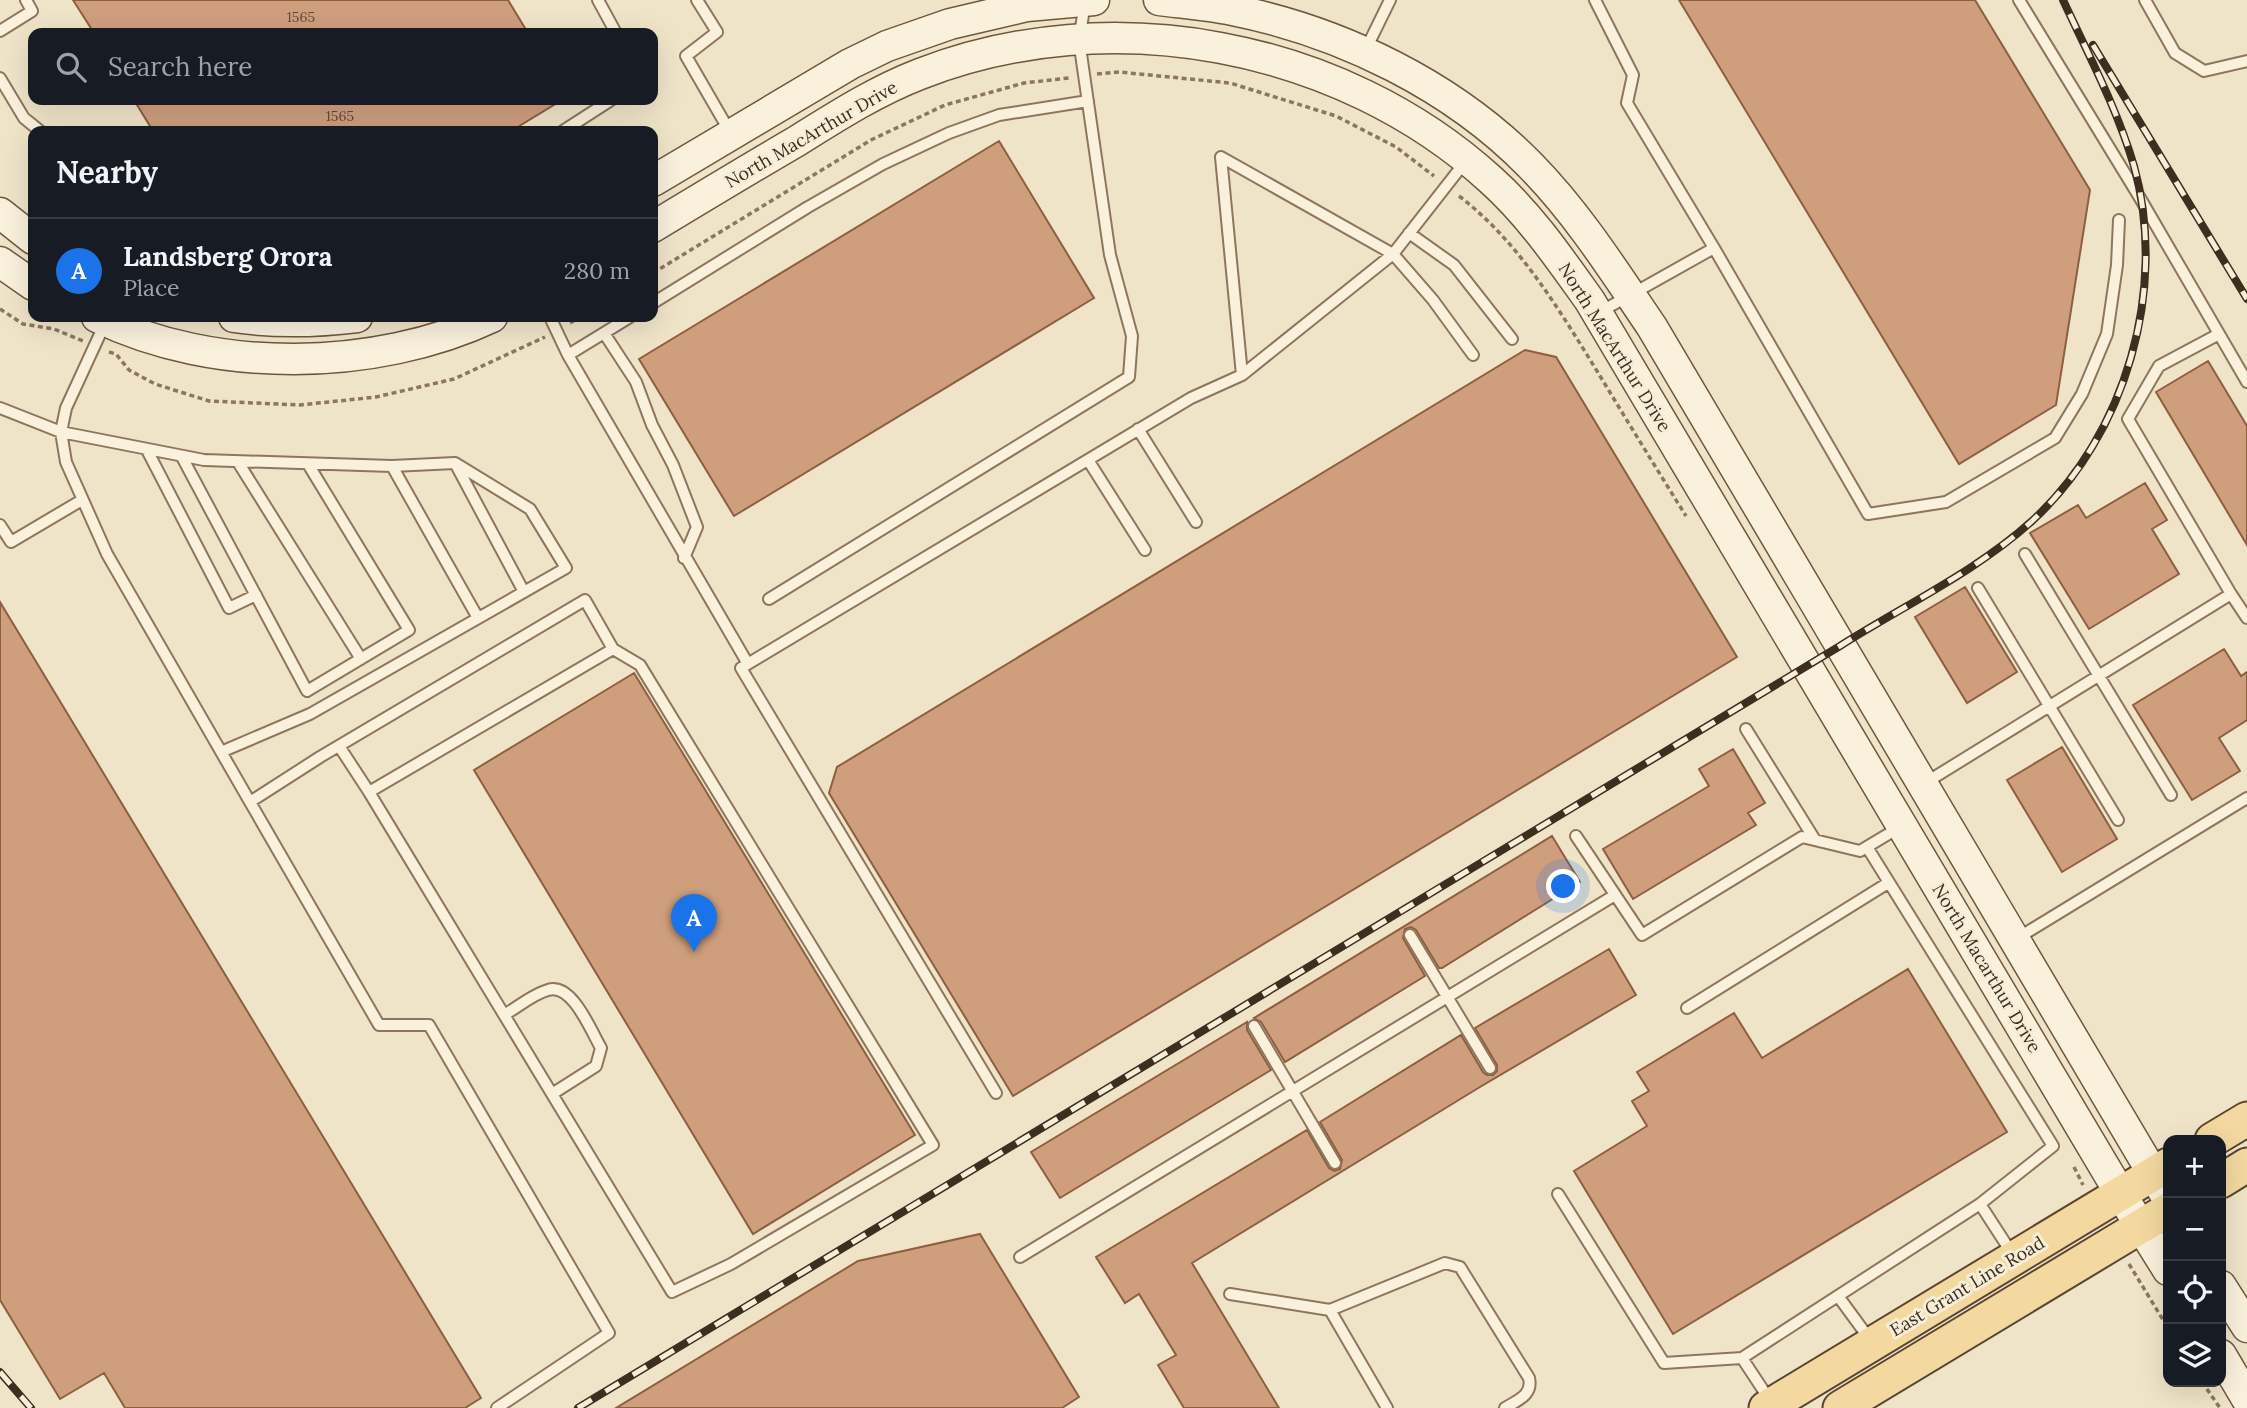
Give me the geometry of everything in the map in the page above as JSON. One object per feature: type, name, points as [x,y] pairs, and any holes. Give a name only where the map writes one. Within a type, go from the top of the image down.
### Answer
[{"type":"main road","points":[[658,178],[850,64],[887,46],[950,24],[1027,6],[1094,0]]},
{"type":"main road","points":[[1159,0],[1233,10],[1307,30],[1364,53],[1434,89],[1493,131],[1531,166],[1588,232],[1652,327],[2015,940],[2163,1179]]},
{"type":"main road","name":"North MacArthur Drive","points":[[658,224],[867,99],[921,74],[984,53],[1051,41],[1143,37],[1200,43],[1264,57],[1325,77],[1382,103],[1434,134],[1492,180],[1546,240],[1598,313],[1807,666]]},
{"type":"main road","points":[[0,213],[28,235]]},
{"type":"main road","points":[[0,262],[28,282]]},
{"type":"main road","points":[[113,322],[150,338],[224,355],[285,360],[353,356],[423,344],[482,322]]},
{"type":"main road","name":"North Macarthur Drive","points":[[1807,666],[2120,1194],[2154,1219],[2166,1261]]},
{"type":"main road","points":[[2220,1135],[2247,1119]]},
{"type":"main road","points":[[2226,1178],[2247,1165]]},
{"type":"main road","name":"East Grant Line Road","points":[[1769,1406],[2120,1194],[2163,1179]]},
{"type":"main road","points":[[1840,1408],[2154,1219]]},
{"type":"main road","points":[[2226,1294],[2247,1327]]},
{"type":"main road","points":[[2226,1363],[2247,1399]]},
{"type":"lane","points":[[0,31],[32,11],[26,0]]},
{"type":"lane","points":[[598,0],[614,28]]},
{"type":"lane","points":[[698,0],[717,32],[686,56],[731,135]]},
{"type":"lane","points":[[769,599],[1129,377],[1132,336],[1110,255],[1079,40],[1085,0]]},
{"type":"lane","points":[[1364,53],[1390,0]]},
{"type":"lane","points":[[1595,0],[1633,75],[1627,103],[1868,514],[1946,502],[2054,438],[2082,394],[2107,334],[2117,265],[2119,220]]},
{"type":"lane","points":[[2019,0],[2140,198],[2247,382]]},
{"type":"lane","points":[[2145,0],[2175,53],[2204,71],[2247,61]]},
{"type":"lane","points":[[0,78],[24,118],[34,126]]},
{"type":"lane","points":[[658,300],[808,206],[883,164],[949,133],[999,116],[1088,101]]},
{"type":"lane","points":[[571,126],[603,105]]},
{"type":"lane","points":[[1242,375],[1221,157],[1393,254],[1433,300],[1473,355]]},
{"type":"lane","points":[[996,1093],[741,668],[1191,398],[1242,375],[1393,254],[1467,160]]},
{"type":"lane","points":[[1409,233],[1454,265],[1512,339]]},
{"type":"lane","points":[[1598,313],[1714,248]]},
{"type":"lane","points":[[102,322],[66,408],[61,432],[66,461],[107,554],[379,1025],[429,1025],[609,1334],[498,1408]]},
{"type":"lane","points":[[552,322],[568,355],[684,558],[748,664]]},
{"type":"lane","points":[[568,355],[622,322]]},
{"type":"lane","points":[[604,333],[636,382],[652,425],[673,465],[696,527],[684,558]]},
{"type":"lane","points":[[2219,334],[2159,366],[2128,419],[2247,618]]},
{"type":"lane","points":[[0,408],[61,432],[182,457],[238,462],[393,466],[454,463],[530,509],[566,568],[310,714],[221,752]]},
{"type":"lane","points":[[1138,429],[1196,522]]},
{"type":"lane","points":[[147,450],[229,608],[256,595]]},
{"type":"lane","points":[[182,457],[307,691],[409,630],[308,464]]},
{"type":"lane","points":[[1087,460],[1145,550]]},
{"type":"lane","points":[[238,462],[360,659]]},
{"type":"lane","points":[[454,463],[524,592]]},
{"type":"lane","points":[[393,466],[478,618]]},
{"type":"lane","points":[[0,525],[10,542],[82,500]]},
{"type":"lane","points":[[2025,554],[2171,795]]},
{"type":"lane","points":[[1978,588],[2118,820]]},
{"type":"lane","points":[[1927,791],[2051,706],[2231,594]]},
{"type":"lane","points":[[250,803],[339,746],[585,600],[613,649],[640,665],[933,1145],[731,1264],[672,1292],[339,746]]},
{"type":"lane","points":[[369,792],[613,649]]},
{"type":"lane","points":[[1746,729],[1815,840]]},
{"type":"lane","points":[[2015,940],[2247,799]]},
{"type":"lane","points":[[1576,836],[1642,935],[1802,837],[1860,851],[1902,826]]},
{"type":"lane","points":[[1558,1194],[1664,1363],[1742,1358],[1980,1204],[2053,1146],[1867,847]]},
{"type":"lane","points":[[1687,1008],[1888,883]]},
{"type":"lane","points":[[1020,1257],[1615,895]]},
{"type":"lane","points":[[1410,935],[1490,1068]]},
{"type":"lane","points":[[504,1015],[549,989],[561,989],[576,1005],[601,1048],[600,1057],[596,1066],[552,1094]]},
{"type":"lane","points":[[1254,1026],[1335,1163]]},
{"type":"lane","points":[[1980,1204],[2014,1258]]},
{"type":"lane","points":[[1230,1294],[1330,1310],[1445,1263],[1460,1267],[1529,1378],[1531,1386],[1527,1394],[1505,1408]]},
{"type":"lane","points":[[1838,1296],[1872,1344]]},
{"type":"lane","points":[[1330,1310],[1387,1408]]},
{"type":"lane","points":[[1742,1358],[1769,1406]]},
{"type":"path","points":[[658,270],[871,140],[945,105],[1024,83],[1119,72],[1230,83],[1336,116],[1396,147],[1477,210],[1525,261],[1565,319],[1690,523]]},
{"type":"path","points":[[2205,1387],[2220,1408]]},
{"type":"building","points":[[73,0],[508,0],[525,28],[91,28]]},
{"type":"building","points":[[1679,0],[1975,0],[2090,190],[2056,405],[1959,464]]},
{"type":"building","points":[[137,105],[554,105],[519,126],[150,126]]},
{"type":"building","points":[[999,141],[1094,298],[734,516],[639,359]]},
{"type":"building","points":[[1525,350],[1556,357],[1737,657],[1013,1096],[829,793],[837,767]]},
{"type":"building","points":[[2208,361],[2247,426],[2247,545],[2156,392]]},
{"type":"building","points":[[2145,483],[2167,520],[2152,529],[2179,574],[2089,629],[2030,533],[2078,505],[2086,518]]},
{"type":"building","points":[[1965,587],[2017,672],[1967,703],[1915,617]]},
{"type":"building","points":[[0,602],[481,1398],[465,1408],[125,1408],[104,1373],[60,1399],[0,1300]]},
{"type":"building","points":[[2224,649],[2241,676],[2247,672],[2247,720],[2219,738],[2240,771],[2192,800],[2133,705]]},
{"type":"building","points":[[634,673],[915,1135],[753,1234],[474,770]]},
{"type":"building","points":[[2062,747],[2117,839],[2062,872],[2007,780]]},
{"type":"building","points":[[1733,749],[1765,803],[1748,813],[1756,825],[1633,899],[1603,849],[1709,786],[1699,769]]},
{"type":"building","points":[[1552,836],[1580,882],[1442,968],[1439,968],[1416,930],[1411,927],[1405,929],[1403,938],[1425,976],[1285,1062],[1261,1022],[1254,1018]]},
{"type":"building","points":[[1609,949],[1636,995],[1192,1263],[1279,1408],[1184,1408],[1158,1365],[1176,1355],[1139,1294],[1125,1303],[1096,1257],[1307,1130],[1329,1168],[1334,1171],[1340,1169],[1342,1160],[1320,1122],[1461,1035],[1483,1072],[1493,1075],[1497,1071],[1497,1065],[1475,1028]]},
{"type":"building","points":[[1908,969],[2007,1132],[1673,1334],[1574,1171],[1647,1126],[1632,1101],[1649,1091],[1637,1072],[1734,1013],[1762,1058]]},
{"type":"building","points":[[1247,1022],[1247,1030],[1271,1070],[1060,1198],[1031,1152]]},
{"type":"building","points":[[980,1234],[1079,1397],[1062,1408],[616,1408],[858,1261]]},
{"type":"railway","points":[[578,1408],[1939,587],[1988,556],[2032,521],[2065,486],[2092,447],[2115,403],[2131,357],[2141,310],[2146,261],[2143,213],[2134,166],[2111,102],[2063,0]]},
{"type":"railway","points":[[2093,45],[2247,299]]},
{"type":"railway","points":[[0,1372],[31,1408]]},
{"type":"place","name":"Landsberg Orora","points":[[694,952]]}]
